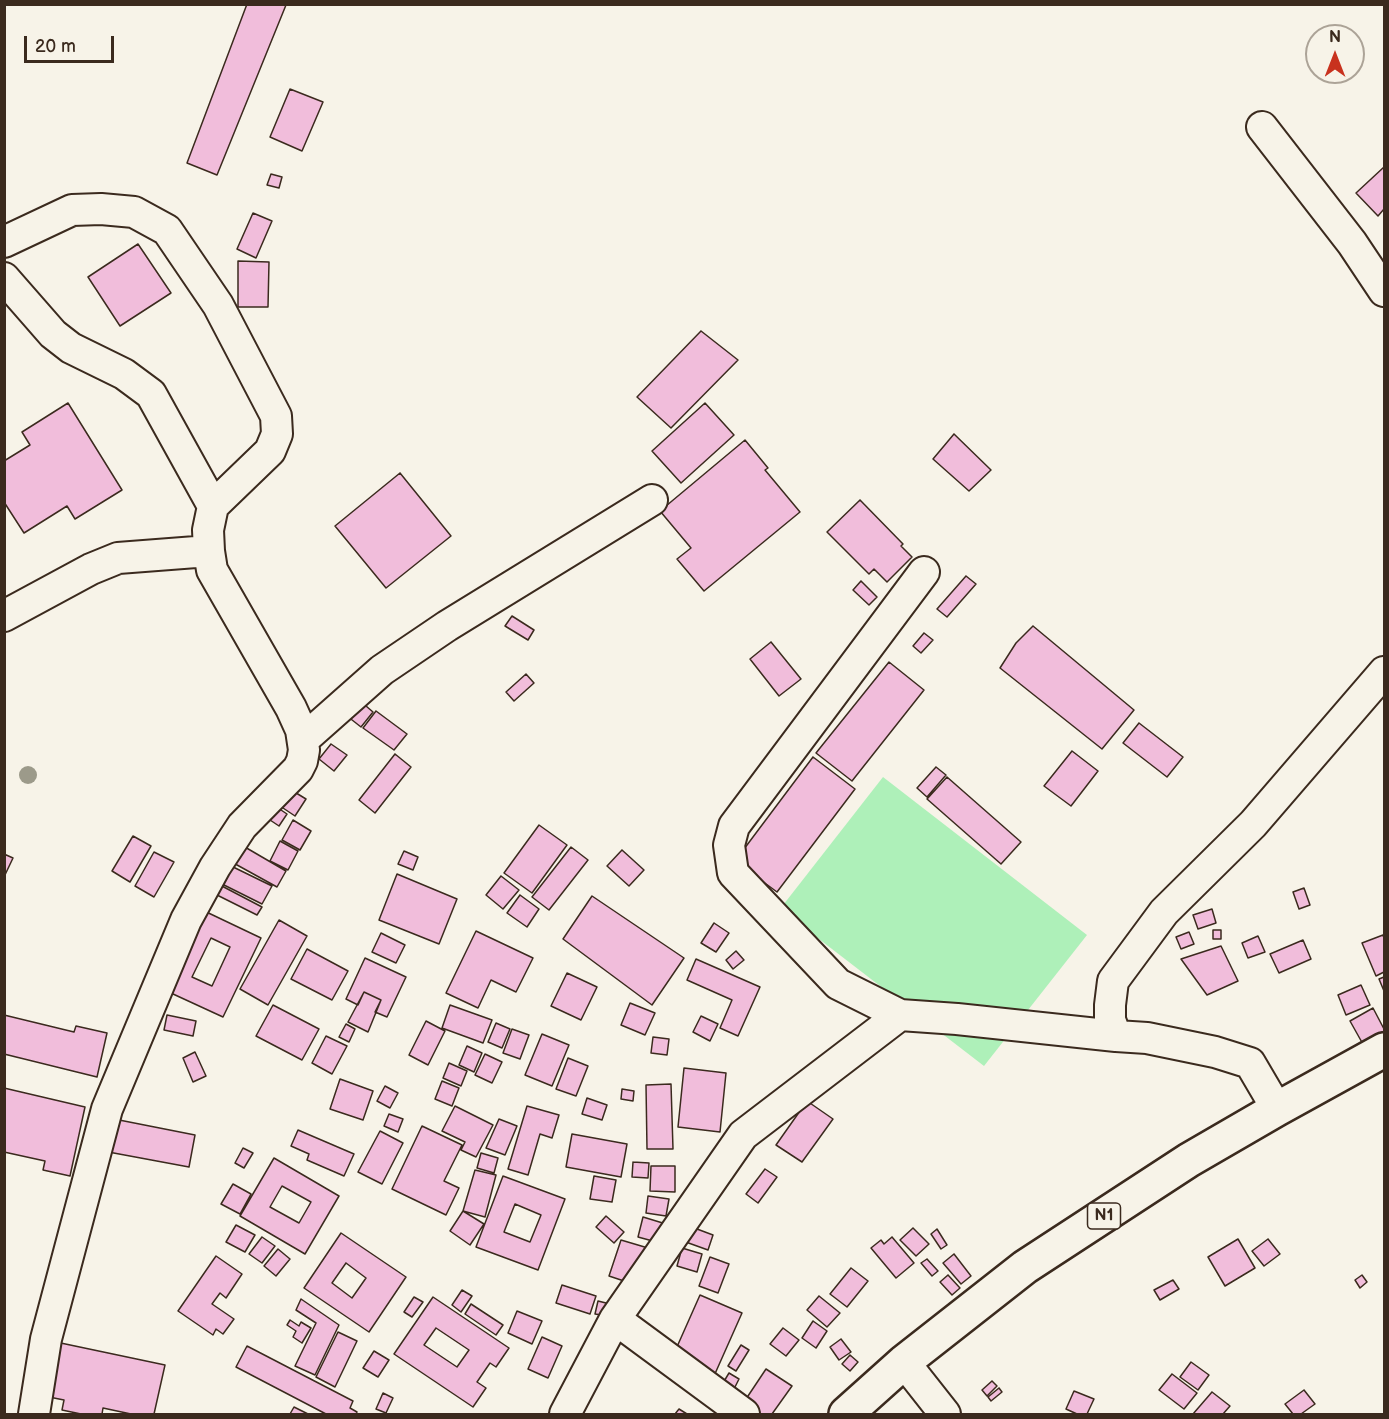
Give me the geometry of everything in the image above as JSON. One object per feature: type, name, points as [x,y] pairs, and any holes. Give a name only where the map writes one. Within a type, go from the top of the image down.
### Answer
[{"type":"highway","name":"N1","points":[[846,1414],[904,1362],[1025,1267],[1189,1160],[1384,1050]]},
{"type":"street","points":[[1262,127],[1352,243],[1384,291]]},
{"type":"street","points":[[4,242],[72,210],[102,209],[135,212],[167,230],[218,305],[276,416],[277,434],[270,451],[213,506],[208,530],[208,551],[212,570],[291,708],[301,730],[304,750],[302,761],[297,769],[242,826],[214,867],[186,920],[107,1109],[46,1339],[34,1414]]},
{"type":"street","points":[[4,278],[53,333],[71,348],[124,374],[150,394],[213,506]]},
{"type":"street","points":[[303,740],[382,670],[447,626],[652,500]]},
{"type":"street","points":[[4,616],[92,569],[118,558],[208,551]]},
{"type":"street","points":[[924,572],[734,826],[729,845],[733,873],[838,984],[900,1015],[1147,1038],[1215,1052],[1250,1063],[1277,1109]]},
{"type":"street","points":[[1116,1036],[1110,1020],[1113,981],[1164,912],[1253,824],[1384,672]]},
{"type":"street","points":[[565,1414],[615,1319],[743,1135],[900,1015]]},
{"type":"street","points":[[615,1319],[744,1414]]},
{"type":"street","points":[[904,1362],[945,1414]]},
{"type":"green space","points":[[883,777],[1087,935],[984,1066],[780,909]]},
{"type":"building","points":[[247,4],[286,5],[217,175],[187,163]]},
{"type":"building","points":[[290,89],[323,102],[302,151],[270,137]]},
{"type":"building","points":[[1384,167],[1384,209],[1378,216],[1356,193]]},
{"type":"building","points":[[271,174],[282,177],[279,188],[267,185]]},
{"type":"building","points":[[253,213],[272,221],[256,258],[237,249]]},
{"type":"building","points":[[138,244],[171,293],[120,326],[88,277]]},
{"type":"building","points":[[238,261],[269,262],[268,307],[238,307]]},
{"type":"building","points":[[701,331],[738,360],[671,428],[637,397]]},
{"type":"building","points":[[68,403],[122,490],[75,519],[67,506],[24,533],[4,502],[4,461],[30,445],[22,432]]},
{"type":"building","points":[[705,403],[734,435],[681,483],[652,451]]},
{"type":"building","points":[[954,434],[991,470],[969,491],[933,459]]},
{"type":"building","points":[[745,440],[768,468],[765,470],[800,512],[704,591],[677,559],[691,548],[660,511]]},
{"type":"building","points":[[400,473],[451,536],[386,588],[335,526]]},
{"type":"building","points":[[860,500],[903,544],[901,546],[912,557],[887,582],[874,569],[869,574],[827,532]]},
{"type":"building","points":[[966,576],[976,584],[947,617],[937,609]]},
{"type":"building","points":[[861,581],[877,597],[869,605],[853,590]]},
{"type":"building","points":[[512,616],[534,630],[528,640],[505,626]]},
{"type":"building","points":[[1033,626],[1134,710],[1102,749],[1000,668],[1016,643]]},
{"type":"building","points":[[924,633],[933,640],[921,653],[913,646]]},
{"type":"building","points":[[771,642],[801,679],[779,696],[750,659]]},
{"type":"building","points":[[889,662],[924,690],[852,781],[816,753]]},
{"type":"building","points":[[526,674],[534,683],[514,701],[506,692]]},
{"type":"building","points":[[359,700],[373,712],[361,727],[347,716]]},
{"type":"building","points":[[376,711],[407,734],[394,750],[363,728]]},
{"type":"building","points":[[1139,723],[1183,757],[1167,777],[1123,743]]},
{"type":"building","points":[[331,744],[347,755],[334,771],[319,759]]},
{"type":"building","points":[[1072,751],[1098,771],[1071,806],[1044,786]]},
{"type":"building","points":[[395,754],[411,767],[375,813],[359,800]]},
{"type":"building","points":[[813,757],[855,789],[777,892],[735,861]]},
{"type":"building","points":[[936,767],[946,775],[927,797],[917,788]]},
{"type":"building","points":[[947,777],[1021,842],[1001,864],[927,799]]},
{"type":"building","points":[[288,788],[306,799],[295,816],[277,804]]},
{"type":"building","points":[[272,804],[287,814],[279,826],[264,816]]},
{"type":"building","points":[[293,820],[311,831],[300,850],[282,840]]},
{"type":"building","points":[[539,825],[567,845],[532,893],[504,873]]},
{"type":"building","points":[[133,836],[151,846],[130,882],[112,871]]},
{"type":"building","points":[[280,841],[298,851],[288,870],[270,861]]},
{"type":"building","points":[[238,843],[286,871],[277,887],[228,860]]},
{"type":"building","points":[[571,847],[588,860],[549,910],[532,897]]},
{"type":"building","points":[[622,850],[644,870],[629,886],[607,866]]},
{"type":"building","points":[[404,851],[418,857],[413,870],[398,864]]},
{"type":"building","points":[[154,852],[174,862],[154,897],[135,886]]},
{"type":"building","points":[[4,854],[13,858],[4,877]]},
{"type":"building","points":[[227,864],[272,886],[262,904],[218,882]]},
{"type":"building","points":[[397,874],[457,899],[439,944],[379,920]]},
{"type":"building","points":[[501,876],[519,890],[503,909],[486,895]]},
{"type":"building","points":[[218,884],[262,907],[257,915],[213,893]]},
{"type":"building","points":[[1304,888],[1310,905],[1299,909],[1293,892]]},
{"type":"building","points":[[520,895],[539,909],[527,927],[507,913]]},
{"type":"building","points":[[592,896],[684,958],[652,1005],[563,939]]},
{"type":"building","points":[[198,908],[261,938],[223,1017],[160,988]],"holes":[[[211,938],[230,947],[212,986],[192,977]]]},
{"type":"building","points":[[1212,909],[1216,923],[1198,929],[1193,915]]},
{"type":"building","points":[[279,920],[307,936],[268,1005],[240,989]]},
{"type":"building","points":[[714,923],[729,933],[716,952],[701,943]]},
{"type":"building","points":[[1213,930],[1221,930],[1221,939],[1213,939]]},
{"type":"building","points":[[476,931],[533,958],[516,992],[491,980],[478,1008],[446,993]]},
{"type":"building","points":[[1189,932],[1194,944],[1181,949],[1176,937]]},
{"type":"building","points":[[381,933],[405,945],[396,963],[372,952]]},
{"type":"building","points":[[1383,935],[1384,972],[1376,976],[1362,943]]},
{"type":"building","points":[[1258,936],[1265,952],[1248,958],[1242,943]]},
{"type":"building","points":[[1303,940],[1311,959],[1279,973],[1270,954]]},
{"type":"building","points":[[1221,946],[1238,981],[1207,995],[1181,959]]},
{"type":"building","points":[[307,949],[348,971],[332,1000],[291,979]]},
{"type":"building","points":[[736,951],[744,960],[733,969],[726,960]]},
{"type":"building","points":[[365,958],[406,977],[387,1017],[375,1012],[381,1000],[364,992],[358,1005],[346,999]]},
{"type":"building","points":[[696,959],[760,987],[738,1036],[720,1028],[732,1000],[687,980]]},
{"type":"building","points":[[567,973],[597,987],[581,1020],[551,1006]]},
{"type":"building","points":[[1384,977],[1384,991],[1379,979]]},
{"type":"building","points":[[1361,985],[1370,1005],[1346,1015],[1338,995]]},
{"type":"building","points":[[364,992],[381,1000],[368,1032],[348,1022]]},
{"type":"building","points":[[630,1003],[655,1013],[645,1035],[621,1025]]},
{"type":"building","points":[[273,1005],[319,1029],[302,1060],[256,1036]]},
{"type":"building","points":[[450,1005],[492,1020],[483,1043],[442,1028]]},
{"type":"building","points":[[1373,1008],[1384,1029],[1384,1035],[1364,1046],[1350,1021]]},
{"type":"building","points":[[4,1015],[74,1032],[76,1026],[107,1033],[97,1077],[4,1054]]},
{"type":"building","points":[[167,1015],[196,1021],[193,1036],[164,1030]]},
{"type":"building","points":[[701,1016],[718,1024],[710,1041],[693,1032]]},
{"type":"building","points":[[426,1021],[445,1031],[428,1065],[409,1055]]},
{"type":"building","points":[[496,1023],[510,1029],[502,1048],[488,1042]]},
{"type":"building","points":[[346,1024],[355,1029],[349,1042],[339,1037]]},
{"type":"building","points":[[512,1029],[529,1035],[520,1059],[503,1053]]},
{"type":"building","points":[[542,1034],[569,1045],[552,1086],[525,1075]]},
{"type":"building","points":[[326,1036],[347,1046],[332,1074],[312,1063]]},
{"type":"building","points":[[653,1037],[669,1039],[667,1055],[651,1053]]},
{"type":"building","points":[[467,1046],[482,1053],[474,1072],[459,1065]]},
{"type":"building","points":[[195,1052],[206,1076],[193,1082],[183,1058]]},
{"type":"building","points":[[485,1054],[502,1062],[492,1083],[475,1075]]},
{"type":"building","points":[[568,1058],[588,1066],[576,1096],[556,1089]]},
{"type":"building","points":[[449,1063],[467,1071],[461,1086],[443,1078]]},
{"type":"building","points":[[684,1068],[726,1073],[720,1132],[678,1127]]},
{"type":"building","points":[[340,1079],[373,1091],[363,1120],[330,1109]]},
{"type":"building","points":[[442,1081],[459,1088],[452,1106],[435,1099]]},
{"type":"building","points":[[671,1084],[673,1149],[647,1149],[646,1085]]},
{"type":"building","points":[[385,1086],[398,1093],[390,1108],[377,1101]]},
{"type":"building","points":[[4,1088],[85,1107],[70,1176],[43,1170],[45,1161],[4,1152]]},
{"type":"building","points":[[622,1089],[634,1091],[633,1101],[621,1099]]},
{"type":"building","points":[[587,1098],[607,1105],[602,1120],[582,1114]]},
{"type":"building","points":[[807,1101],[833,1119],[802,1162],[776,1145]]},
{"type":"building","points":[[455,1106],[493,1125],[476,1157],[461,1150],[465,1142],[442,1131]]},
{"type":"building","points":[[527,1106],[559,1115],[552,1138],[540,1134],[528,1175],[508,1169]]},
{"type":"building","points":[[389,1114],[403,1119],[398,1132],[384,1126]]},
{"type":"building","points":[[109,1118],[195,1135],[189,1167],[103,1151]]},
{"type":"building","points":[[499,1119],[517,1126],[505,1155],[486,1148]]},
{"type":"building","points":[[422,1126],[462,1145],[444,1181],[459,1188],[446,1215],[392,1189]]},
{"type":"building","points":[[298,1130],[354,1154],[344,1176],[307,1160],[309,1154],[291,1146]]},
{"type":"building","points":[[380,1131],[403,1143],[382,1184],[358,1172]]},
{"type":"building","points":[[572,1134],[627,1144],[621,1177],[566,1167]]},
{"type":"building","points":[[243,1148],[253,1153],[244,1168],[235,1163]]},
{"type":"building","points":[[481,1153],[498,1158],[494,1173],[477,1168]]},
{"type":"building","points":[[274,1158],[339,1196],[305,1254],[240,1216]],"holes":[[[282,1186],[311,1202],[299,1223],[270,1207]]]},
{"type":"building","points":[[633,1162],[649,1163],[648,1178],[632,1177]]},
{"type":"building","points":[[651,1166],[675,1166],[675,1192],[650,1191]]},
{"type":"building","points":[[765,1169],[777,1177],[758,1203],[746,1194]]},
{"type":"building","points":[[475,1170],[496,1175],[485,1217],[463,1211]]},
{"type":"building","points":[[503,1176],[565,1199],[538,1270],[476,1247]],"holes":[[[515,1204],[541,1215],[530,1242],[504,1232]]]},
{"type":"building","points":[[594,1176],[616,1180],[612,1202],[590,1199]]},
{"type":"building","points":[[233,1184],[251,1194],[240,1214],[221,1204]]},
{"type":"building","points":[[648,1196],[669,1199],[666,1216],[646,1213]]},
{"type":"building","points":[[463,1211],[484,1224],[470,1245],[450,1231]]},
{"type":"building","points":[[606,1216],[624,1232],[614,1243],[596,1227]]},
{"type":"building","points":[[643,1217],[666,1224],[660,1243],[638,1237]]},
{"type":"building","points":[[236,1225],[255,1235],[245,1252],[226,1242]]},
{"type":"building","points":[[689,1226],[713,1235],[708,1250],[683,1241]]},
{"type":"building","points":[[913,1228],[929,1244],[916,1256],[900,1240]]},
{"type":"building","points":[[937,1229],[947,1245],[941,1249],[931,1234]]},
{"type":"building","points":[[341,1233],[406,1277],[369,1332],[304,1288]],"holes":[[[346,1263],[366,1278],[352,1298],[332,1283]]]},
{"type":"building","points":[[262,1237],[275,1246],[262,1263],[249,1254]]},
{"type":"building","points":[[892,1237],[914,1263],[896,1278],[871,1248],[881,1240],[884,1244]]},
{"type":"building","points":[[1238,1239],[1255,1268],[1225,1286],[1208,1257]]},
{"type":"building","points":[[1268,1239],[1280,1254],[1264,1266],[1252,1251]]},
{"type":"building","points":[[621,1240],[648,1248],[636,1285],[609,1276]]},
{"type":"building","points":[[682,1248],[702,1254],[697,1272],[677,1266]]},
{"type":"building","points":[[278,1249],[290,1259],[276,1276],[264,1266]]},
{"type":"building","points":[[954,1254],[971,1276],[961,1284],[943,1263]]},
{"type":"building","points":[[216,1256],[242,1274],[226,1298],[220,1293],[212,1304],[234,1319],[223,1334],[216,1329],[213,1335],[178,1311]]},
{"type":"building","points":[[710,1257],[729,1264],[718,1293],[699,1286]]},
{"type":"building","points":[[927,1259],[938,1271],[932,1276],[921,1263]]},
{"type":"building","points":[[851,1268],[868,1281],[847,1307],[830,1294]]},
{"type":"building","points":[[948,1275],[960,1288],[952,1295],[940,1282]]},
{"type":"building","points":[[1362,1275],[1367,1282],[1360,1288],[1355,1280]]},
{"type":"building","points":[[1173,1280],[1179,1289],[1160,1300],[1154,1290]]},
{"type":"building","points":[[562,1285],[596,1296],[590,1314],[556,1303]]},
{"type":"building","points":[[462,1290],[472,1296],[461,1312],[452,1305]]},
{"type":"building","points":[[700,1295],[742,1313],[714,1376],[672,1358]]},
{"type":"building","points":[[819,1296],[840,1313],[827,1327],[807,1310]]},
{"type":"building","points":[[414,1297],[423,1302],[412,1317],[404,1312]]},
{"type":"building","points":[[433,1297],[509,1348],[496,1367],[490,1363],[477,1382],[486,1388],[473,1407],[394,1354]],"holes":[[[436,1328],[469,1350],[457,1367],[424,1345]]]},
{"type":"building","points":[[301,1299],[339,1325],[315,1375],[295,1366],[316,1323],[296,1310]]},
{"type":"building","points":[[598,1301],[610,1304],[608,1316],[595,1314]]},
{"type":"building","points":[[471,1304],[503,1325],[496,1335],[465,1314]]},
{"type":"building","points":[[517,1311],[542,1321],[532,1344],[508,1333]]},
{"type":"building","points":[[290,1320],[299,1326],[301,1322],[311,1328],[302,1343],[293,1337],[296,1331],[287,1325]]},
{"type":"building","points":[[813,1321],[827,1331],[816,1348],[802,1338]]},
{"type":"building","points":[[783,1328],[799,1340],[786,1356],[770,1344]]},
{"type":"building","points":[[338,1332],[357,1341],[335,1387],[316,1377]]},
{"type":"building","points":[[542,1337],[562,1346],[548,1378],[528,1369]]},
{"type":"building","points":[[841,1339],[851,1352],[839,1360],[830,1347]]},
{"type":"building","points":[[56,1342],[165,1365],[154,1414],[131,1414],[103,1408],[102,1414],[81,1414],[62,1410],[64,1400],[44,1396]]},
{"type":"building","points":[[741,1345],[749,1350],[736,1371],[728,1366]]},
{"type":"building","points":[[247,1346],[353,1401],[350,1408],[357,1412],[356,1414],[326,1414],[236,1367]]},
{"type":"building","points":[[374,1351],[389,1360],[378,1377],[363,1368]]},
{"type":"building","points":[[850,1355],[858,1362],[850,1371],[842,1364]]},
{"type":"building","points":[[1191,1362],[1209,1375],[1198,1390],[1180,1377]]},
{"type":"building","points":[[766,1369],[792,1386],[772,1414],[756,1414],[742,1405]]},
{"type":"building","points":[[729,1373],[739,1379],[734,1389],[723,1383]]},
{"type":"building","points":[[1172,1374],[1197,1393],[1184,1409],[1159,1390]]},
{"type":"building","points":[[992,1381],[997,1386],[987,1396],[982,1390]]},
{"type":"building","points":[[999,1388],[1002,1392],[991,1401],[988,1397]]},
{"type":"building","points":[[1304,1390],[1315,1404],[1301,1414],[1293,1414],[1285,1404]]},
{"type":"building","points":[[1074,1391],[1094,1399],[1087,1414],[1077,1414],[1066,1409]]},
{"type":"building","points":[[1212,1392],[1230,1406],[1223,1414],[1193,1414]]},
{"type":"building","points":[[383,1393],[393,1398],[386,1413],[376,1409]]},
{"type":"building","points":[[294,1407],[308,1414],[290,1414]]},
{"type":"building","points":[[679,1409],[687,1414],[675,1414]]}]
